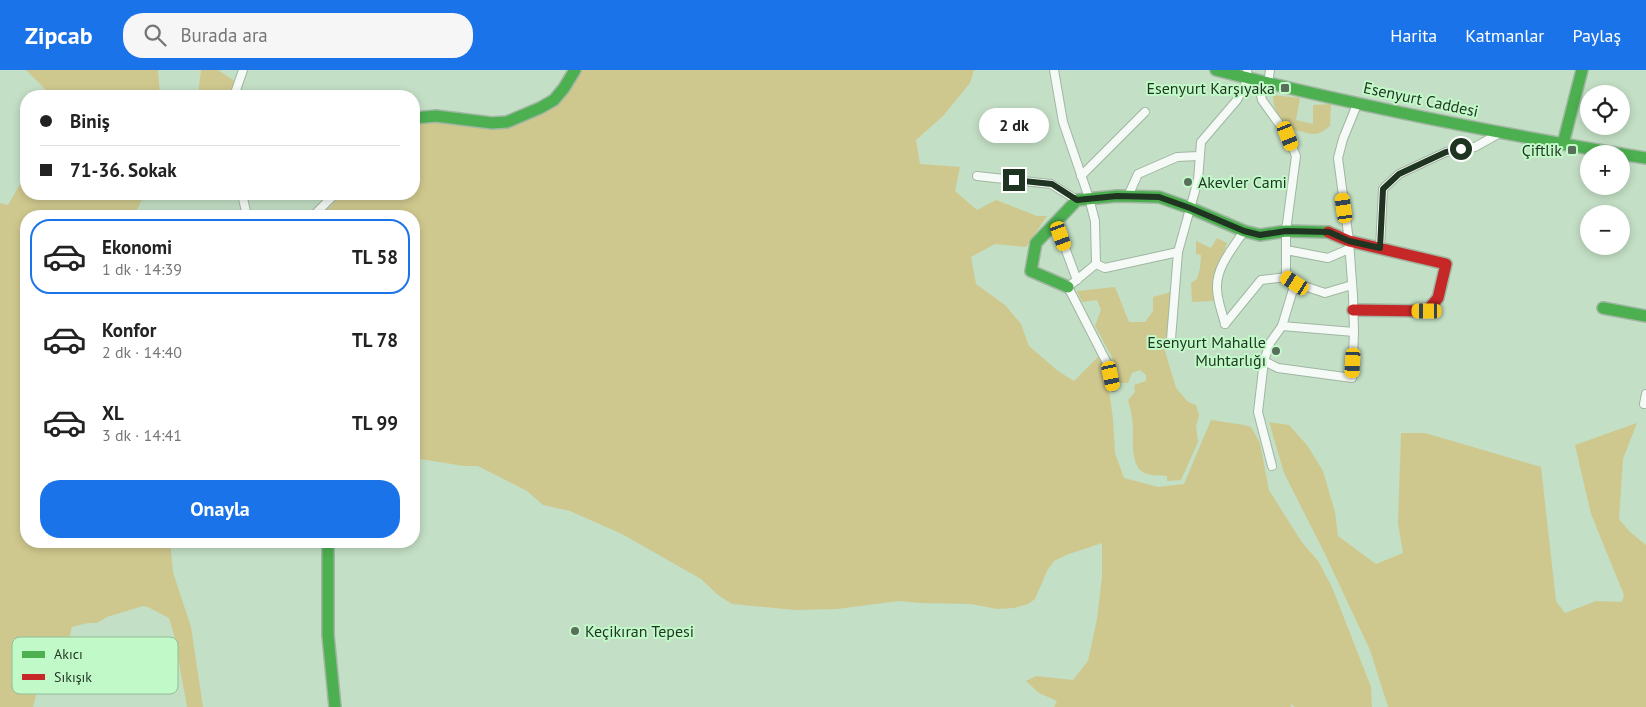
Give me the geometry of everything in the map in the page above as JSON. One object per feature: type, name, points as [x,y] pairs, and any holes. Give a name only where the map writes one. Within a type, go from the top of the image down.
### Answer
[{"type":"street","points":[[236,90],[243,70]]},
{"type":"street","points":[[420,117],[504,123],[542,108],[559,96],[575,70]]},
{"type":"street","points":[[1054,70],[1063,122],[1081,176],[1083,199],[1095,221],[1096,264]]},
{"type":"street","name":"Esenyurt Caddesi","points":[[1216,70],[1358,102],[1580,147]]},
{"type":"street","points":[[1171,339],[1178,252],[1198,180],[1201,142],[1255,79],[1270,70]]},
{"type":"street","points":[[1562,144],[1582,70]]},
{"type":"street","points":[[1255,79],[1262,100],[1288,136],[1296,156],[1286,231],[1286,277]]},
{"type":"street","points":[[1264,361],[1278,368],[1352,378],[1354,332],[1352,285],[1338,158],[1343,139],[1358,102]]},
{"type":"street","points":[[1081,176],[1145,112]]},
{"type":"street","points":[[1380,248],[1383,189],[1393,179],[1399,174],[1446,152],[1475,147],[1500,132]]},
{"type":"street","name":"Esenyurt Caddesi","points":[[1630,155],[1646,158]]},
{"type":"street","points":[[1128,196],[1138,174],[1176,157],[1199,156]]},
{"type":"street","points":[[977,176],[1052,184],[1083,199],[1128,196],[1159,197],[1244,231],[1260,235],[1286,231],[1329,232],[1349,245],[1380,248],[1446,264],[1438,298],[1427,311],[1353,310]]},
{"type":"street","points":[[1072,284],[1031,271],[1036,243],[1060,217],[1083,199]]},
{"type":"street","points":[[319,210],[329,200]]},
{"type":"street","points":[[1060,217],[1061,236],[1072,284],[1108,365],[1113,387]]},
{"type":"street","points":[[1244,231],[1226,258],[1219,273],[1217,288],[1225,324],[1261,280],[1286,277],[1295,283],[1325,293],[1352,285]]},
{"type":"street","points":[[1286,250],[1328,258],[1349,245]]},
{"type":"street","points":[[1096,264],[1105,268],[1178,252]]},
{"type":"street","points":[[1072,284],[1096,264]]},
{"type":"street","points":[[1272,466],[1258,412],[1264,361],[1270,344],[1282,326],[1295,283]]},
{"type":"street","points":[[1603,308],[1646,316]]},
{"type":"street","points":[[1282,326],[1354,332]]},
{"type":"street","points":[[1644,404],[1646,394]]},
{"type":"street","points":[[328,548],[328,635],[335,707]]},
{"type":"shaded area","points":[[26,70],[158,70],[160,90],[46,90]]},
{"type":"shaded area","points":[[201,70],[218,70],[236,82],[233,90],[199,90]]},
{"type":"shaded area","points":[[580,70],[974,70],[970,83],[943,116],[916,140],[920,164],[960,167],[955,191],[977,210],[996,200],[1037,216],[1047,216],[1026,247],[995,244],[971,257],[976,284],[1005,305],[1021,324],[1029,346],[1058,371],[1074,381],[1100,355],[1107,375],[1115,453],[1124,478],[1158,487],[1184,484],[1211,420],[1251,427],[1260,443],[1269,490],[1301,541],[1318,561],[1332,587],[1371,687],[1372,707],[1295,707],[1291,704],[1291,707],[1054,707],[1057,701],[1039,693],[1026,681],[1036,676],[1073,680],[1088,661],[1097,619],[1102,577],[1102,543],[1054,561],[1047,571],[1035,599],[1028,604],[1014,608],[997,609],[971,604],[899,601],[837,609],[796,610],[732,604],[718,595],[701,579],[622,534],[570,511],[543,505],[527,491],[478,466],[464,466],[420,459],[420,210],[327,210],[336,200],[420,200],[420,122],[436,121],[492,128],[508,127],[553,107],[570,89]]},
{"type":"shaded area","points":[[1273,95],[1300,98],[1296,120],[1313,124],[1313,105],[1331,104],[1330,126],[1324,131],[1314,134],[1288,130],[1275,109]]},
{"type":"shaded area","points":[[20,184],[20,200],[142,200],[137,210],[20,210],[20,548],[171,548],[173,572],[191,627],[203,707],[187,707],[178,657],[178,637],[174,637],[169,618],[143,606],[107,617],[97,623],[72,627],[69,637],[12,637],[12,694],[37,694],[33,707],[0,707],[0,203],[8,205]]},
{"type":"shaded area","points":[[1217,238],[1227,243],[1219,267],[1214,301],[1192,302],[1191,283],[1197,279],[1201,255],[1196,254],[1196,241],[1211,248]]},
{"type":"shaded area","points":[[1115,287],[1129,322],[1145,322],[1153,311],[1153,297],[1171,292],[1170,324],[1166,337],[1165,351],[1176,388],[1188,402],[1196,405],[1199,415],[1196,426],[1198,442],[1181,480],[1167,481],[1167,476],[1147,474],[1138,467],[1135,461],[1133,427],[1128,400],[1135,392],[1134,385],[1146,381],[1146,375],[1140,370],[1132,373],[1128,383],[1120,383],[1112,357],[1095,326],[1101,310],[1097,300],[1082,302],[1077,291]]},
{"type":"shaded area","points":[[1269,422],[1289,425],[1307,445],[1323,471],[1335,512],[1338,536],[1376,564],[1403,553],[1398,523],[1401,433],[1425,433],[1541,467],[1556,601],[1565,613],[1596,601],[1622,602],[1624,595],[1591,514],[1575,445],[1637,423],[1623,459],[1619,519],[1630,532],[1646,545],[1646,707],[1388,707],[1370,650],[1284,473]]},
{"type":"traffic: fast","points":[[420,117],[436,116],[492,123],[507,122],[554,100],[575,70]]},
{"type":"traffic: fast","points":[[1216,70],[1417,116],[1580,147]]},
{"type":"traffic: fast","points":[[1563,144],[1582,70]]},
{"type":"traffic: fast","points":[[1630,155],[1646,158]]},
{"type":"traffic: fast","points":[[1068,287],[1031,271],[1036,243],[1077,200],[1117,196],[1159,197],[1244,231],[1260,235],[1286,231],[1328,232]]},
{"type":"traffic: fast","points":[[1603,308],[1646,316]]},
{"type":"traffic: fast","points":[[328,548],[328,635],[335,707]]},
{"type":"traffic: jam","points":[[1328,232],[1349,241],[1446,264],[1438,298],[1427,311],[1353,310]]},
{"type":"place","name":"Esenyurt Karşıyaka","points":[[1285,88]]},
{"type":"place","name":"Çiftlik","points":[[1572,150]]},
{"type":"place","name":"Akevler Cami","points":[[1188,182]]},
{"type":"place","name":"Esenyurt Mahalle Muhtarlığı","points":[[1276,351]]},
{"type":"place","name":"Keçikıran Tepesi","points":[[575,631]]},
{"type":"route","points":[[1014,180],[1052,184],[1077,200],[1117,196],[1159,197],[1244,231],[1260,235],[1286,231],[1329,232],[1349,241],[1380,248],[1383,189],[1399,174],[1446,152],[1461,149]]}]
